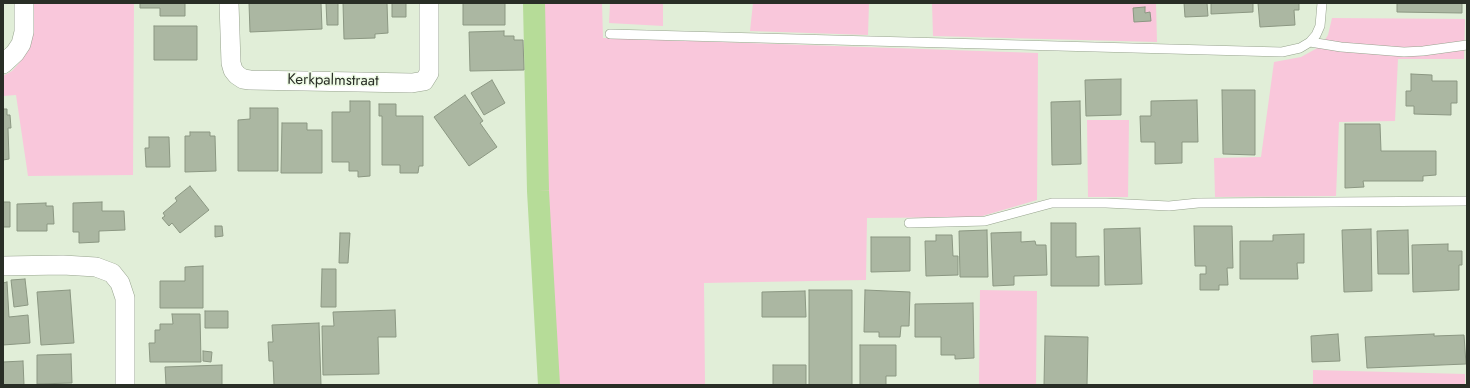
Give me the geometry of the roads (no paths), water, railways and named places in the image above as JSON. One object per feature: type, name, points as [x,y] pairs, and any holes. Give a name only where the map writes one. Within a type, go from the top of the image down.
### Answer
[{"type":"street","points":[[3,64],[15,53],[21,44],[24,32],[24,3]]},
{"type":"street","name":"Kerkpalmstraat","points":[[229,3],[231,63],[233,70],[243,79],[412,83],[424,81],[429,73],[429,3]]},
{"type":"street","points":[[3,266],[63,265],[96,267],[112,273],[120,283],[126,298],[125,385]]},
{"type":"lane","points":[[610,34],[1282,52],[1300,48],[1310,42],[1316,35],[1320,26],[1322,3]]},
{"type":"lane","points":[[1310,42],[1404,52],[1423,52],[1467,44]]},
{"type":"lane","points":[[908,223],[985,221],[1052,204],[1106,203],[1169,206],[1198,203],[1467,201]]},
{"type":"waterway","points":[[534,3],[538,191],[549,385]]}]
